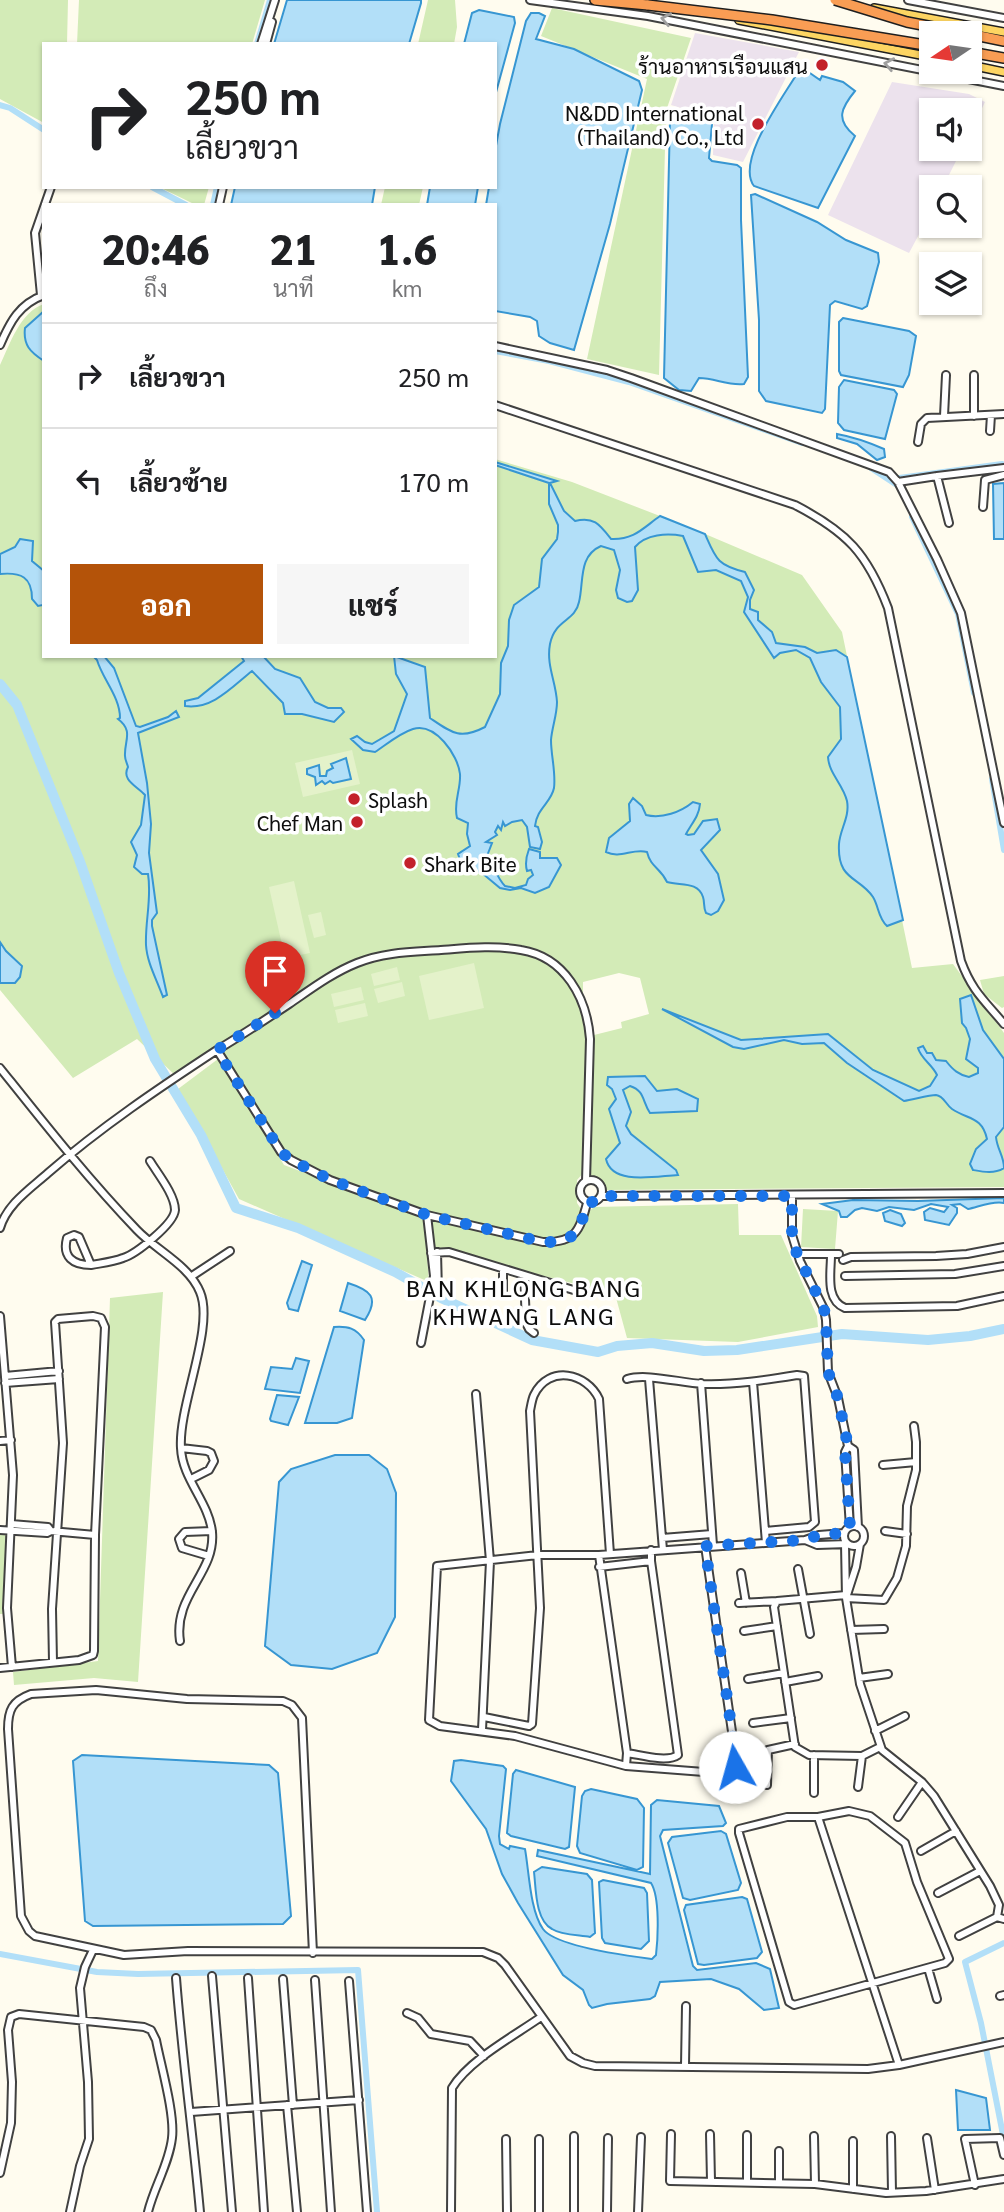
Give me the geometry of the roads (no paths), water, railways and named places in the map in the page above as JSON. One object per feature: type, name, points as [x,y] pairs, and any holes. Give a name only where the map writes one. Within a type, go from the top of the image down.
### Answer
[{"type":"highway","points":[[595,0],[721,12],[919,44]]},
{"type":"highway","points":[[835,0],[919,24]]},
{"type":"highway","points":[[982,36],[1004,41]]},
{"type":"highway","points":[[982,54],[1004,58]]},
{"type":"main road","points":[[630,0],[919,55]]},
{"type":"main road","points":[[829,0],[1004,32]]},
{"type":"main road","points":[[982,67],[1004,72]]},
{"type":"street","points":[[265,42],[277,0]]},
{"type":"street","points":[[530,0],[648,16],[1004,86]]},
{"type":"street","points":[[908,0],[933,2],[1004,18]]},
{"type":"street","points":[[42,213],[35,233],[42,287]]},
{"type":"street","points":[[0,345],[16,313],[30,300],[42,295]]},
{"type":"street","points":[[497,346],[607,370],[889,472],[897,481],[937,559],[961,613],[1004,823]]},
{"type":"street","points":[[944,416],[946,374]]},
{"type":"street","points":[[974,375],[974,416]]},
{"type":"street","points":[[497,406],[796,505],[845,535],[862,556],[888,608],[961,961],[979,997],[1003,1021]]},
{"type":"street","points":[[918,442],[922,420],[944,416],[1004,414]]},
{"type":"street","points":[[990,431],[991,415]]},
{"type":"street","points":[[897,481],[1004,468]]},
{"type":"street","points":[[983,507],[985,480],[1004,475]]},
{"type":"street","points":[[937,476],[948,523]]},
{"type":"street","points":[[0,1228],[7,1212],[19,1198],[70,1154],[154,1092],[332,975],[360,961],[382,955],[471,948],[520,949],[537,954],[568,978],[583,1000],[589,1027],[586,1181]]},
{"type":"street","points":[[217,1050],[281,1152],[331,1180],[427,1215],[543,1242],[559,1243],[572,1237],[580,1228],[587,1203]]},
{"type":"street","points":[[0,1068],[70,1154],[149,1241],[192,1276],[202,1298],[203,1322],[182,1423],[181,1448],[191,1479],[208,1514],[212,1531],[209,1556],[180,1612],[180,1641]]},
{"type":"street","points":[[91,1265],[79,1237],[74,1235],[66,1238],[65,1248],[71,1260],[80,1265],[91,1265],[125,1258],[149,1241],[172,1219],[175,1210],[169,1194],[150,1161]]},
{"type":"street","points":[[594,1180],[600,1185],[601,1196],[597,1201],[587,1203],[582,1199],[579,1192],[586,1181],[594,1180]]},
{"type":"street","points":[[601,1196],[1004,1193]]},
{"type":"street","points":[[792,1196],[792,1234],[797,1254],[819,1297],[826,1320],[828,1372],[838,1398],[848,1446],[853,1450],[854,1527]]},
{"type":"street","points":[[421,1343],[429,1301],[435,1289],[434,1252],[427,1215]]},
{"type":"street","points":[[797,1254],[851,1257],[936,1256],[1004,1247]]},
{"type":"street","points":[[192,1276],[230,1251]]},
{"type":"street","points":[[434,1252],[449,1252],[580,1292]]},
{"type":"street","points":[[838,1256],[832,1295],[836,1303],[845,1308],[957,1306],[1004,1296]]},
{"type":"street","points":[[845,1276],[955,1274],[1004,1266]]},
{"type":"street","points":[[503,1269],[503,1293]]},
{"type":"street","points":[[524,1276],[526,1323],[534,1333]]},
{"type":"street","points":[[0,1668],[12,1667],[87,1658],[94,1651],[95,1535],[105,1327],[101,1318],[93,1316],[56,1320],[55,1325],[62,1443],[54,1532],[53,1662]]},
{"type":"street","points":[[0,1317],[13,1475],[4,1619],[12,1667]]},
{"type":"street","points":[[627,1379],[639,1376],[701,1384],[753,1382],[801,1374],[805,1378],[815,1522],[809,1527],[765,1531]]},
{"type":"street","points":[[5,1380],[59,1375]]},
{"type":"street","points":[[484,1717],[528,1726],[532,1724],[540,1608],[530,1411],[534,1395],[542,1384],[554,1377],[567,1375],[580,1378],[594,1387],[599,1399],[610,1554]]},
{"type":"street","points":[[649,1379],[663,1550]]},
{"type":"street","points":[[753,1382],[766,1543]]},
{"type":"street","points":[[701,1384],[712,1534],[709,1546],[736,1759],[733,1771],[726,1774],[626,1766],[515,1736],[432,1723],[429,1701],[437,1566],[538,1555],[599,1555],[651,1550],[663,1550],[709,1546],[805,1540],[819,1535],[844,1533],[854,1527]]},
{"type":"street","points":[[477,1394],[491,1561],[482,1730]]},
{"type":"street","points":[[741,1573],[742,1603],[846,1597],[884,1600],[897,1578],[907,1534],[906,1506],[916,1462],[914,1426]]},
{"type":"street","points":[[0,1441],[10,1440]]},
{"type":"street","points":[[181,1448],[207,1451],[211,1453],[214,1461],[209,1470],[191,1479]]},
{"type":"street","points":[[883,1465],[916,1462]]},
{"type":"street","points":[[0,1530],[11,1527],[47,1533],[95,1535]]},
{"type":"street","points":[[846,1597],[863,1533],[854,1527]]},
{"type":"street","points":[[209,1556],[185,1550],[179,1539],[186,1532],[212,1531]]},
{"type":"street","points":[[885,1531],[907,1534]]},
{"type":"street","points":[[844,1533],[846,1597],[859,1678],[881,1750],[922,1782],[934,1796],[1002,1906],[1000,1918],[959,1936]]},
{"type":"street","points":[[662,1538],[712,1534]]},
{"type":"street","points":[[805,1540],[817,1545],[860,1544]]},
{"type":"street","points":[[627,1754],[672,1758],[678,1755],[651,1550]]},
{"type":"street","points":[[599,1555],[627,1754],[626,1766]]},
{"type":"street","points":[[599,1567],[651,1561]]},
{"type":"street","points":[[798,1569],[810,1634]]},
{"type":"street","points":[[777,1601],[774,1607],[795,1744],[801,1752],[814,1755],[862,1756],[880,1747]]},
{"type":"street","points":[[744,1631],[777,1626]]},
{"type":"street","points":[[851,1630],[884,1629]]},
{"type":"street","points":[[748,1679],[784,1673]]},
{"type":"street","points":[[859,1678],[888,1674]]},
{"type":"street","points":[[785,1682],[818,1676]]},
{"type":"street","points":[[313,1953],[302,1718],[292,1705],[283,1701],[187,1699],[96,1690],[31,1694],[21,1698],[10,1708],[8,1729],[21,1916],[35,1936],[124,1955],[188,1951],[313,1953],[483,1952],[498,1958],[505,1965],[565,2050],[575,2060],[595,2066],[831,2069],[899,2065],[1004,2042]]},
{"type":"street","points":[[876,1731],[905,1716]]},
{"type":"street","points":[[753,1723],[791,1718]]},
{"type":"street","points":[[767,1785],[768,1750],[795,1744]]},
{"type":"street","points":[[814,1755],[814,1793]]},
{"type":"street","points":[[859,1787],[862,1756]]},
{"type":"street","points":[[898,1816],[922,1782]]},
{"type":"street","points":[[849,1811],[864,1813],[905,1843],[917,1882],[949,1955],[946,1963],[799,2006],[789,2002],[739,1831],[742,1827],[787,1817],[818,1817],[849,1811]]},
{"type":"street","points":[[818,1817],[899,2065]]},
{"type":"street","points":[[921,1851],[956,1831]]},
{"type":"street","points":[[939,1893],[980,1871]]},
{"type":"street","points":[[70,2212],[79,2166],[89,2139],[80,1988],[93,1950]]},
{"type":"street","points":[[928,1968],[937,1999]]},
{"type":"street","points":[[212,1976],[232,2212]]},
{"type":"street","points":[[176,1978],[200,2212]]},
{"type":"street","points":[[248,1978],[264,2212]]},
{"type":"street","points":[[283,1979],[297,2212]]},
{"type":"street","points":[[315,1980],[331,2212]]},
{"type":"street","points":[[349,1981],[367,2212]]},
{"type":"street","points":[[685,2066],[686,2006]]},
{"type":"street","points":[[407,2012],[418,2018],[431,2034],[470,2041],[484,2056]]},
{"type":"street","points":[[0,2174],[11,2123],[12,2082],[8,2031],[11,2017],[19,2014],[144,2027],[151,2030],[156,2039],[172,2124],[172,2139],[148,2212]]},
{"type":"street","points":[[451,2212],[452,2088],[484,2056],[541,2017]]},
{"type":"street","points":[[191,2112],[359,2100]]},
{"type":"street","points":[[671,2134],[670,2180],[815,2184],[892,2192],[935,2190],[1004,2179]]},
{"type":"street","points":[[710,2134],[710,2181]]},
{"type":"street","points":[[747,2135],[747,2182]]},
{"type":"street","points":[[574,2136],[574,2212]]},
{"type":"street","points":[[814,2136],[815,2184]]},
{"type":"street","points":[[891,2136],[892,2192]]},
{"type":"street","points":[[638,2212],[641,2137]]},
{"type":"street","points":[[539,2138],[540,2212]]},
{"type":"street","points":[[607,2212],[608,2138]]},
{"type":"street","points":[[927,2138],[935,2190]]},
{"type":"street","points":[[978,2185],[965,2139],[1000,2138],[1004,2154]]},
{"type":"street","points":[[506,2139],[507,2212]]},
{"type":"street","points":[[853,2141],[853,2189]]},
{"type":"street","points":[[779,2151],[779,2183]]},
{"type":"water","points":[[287,0],[421,0],[410,42],[275,42]]},
{"type":"water","points":[[479,10],[514,17],[515,23],[497,89],[497,42],[465,42],[472,13]]},
{"type":"water","points":[[531,13],[545,16],[536,39],[574,49],[639,81],[642,90],[610,224],[574,350],[550,343],[539,336],[537,321],[530,317],[497,311],[497,203],[486,203],[489,189],[497,189],[497,140],[526,21]]},
{"type":"water","points":[[807,71],[820,80],[822,76],[843,82],[855,91],[842,114],[845,125],[855,136],[818,208],[754,186],[750,175],[756,145],[773,112],[798,72],[804,75]]},
{"type":"water","points":[[674,114],[710,118],[712,124],[709,158],[741,168],[748,377],[744,384],[699,378],[691,391],[679,390],[664,378],[670,119]]},
{"type":"water","points":[[235,189],[375,189],[372,203],[231,203]]},
{"type":"water","points":[[430,189],[478,189],[475,203],[427,203]]},
{"type":"water","points":[[755,194],[817,222],[846,240],[878,253],[879,262],[867,306],[862,309],[835,301],[830,305],[825,409],[822,413],[766,401],[759,391],[759,320],[751,195]]},
{"type":"water","points":[[42,313],[42,359],[28,348],[25,328]]},
{"type":"water","points":[[843,318],[909,331],[916,336],[909,375],[903,387],[841,375],[839,322]]},
{"type":"water","points":[[844,380],[894,390],[897,394],[885,439],[844,430],[838,423],[839,387]]},
{"type":"water","points":[[837,434],[884,449],[885,457],[877,460],[857,444],[837,438]]},
{"type":"water","points":[[497,463],[557,481],[550,483],[564,511],[575,521],[587,520],[596,523],[611,539],[626,538],[660,516],[705,534],[719,560],[728,567],[745,572],[754,590],[750,609],[758,612],[758,620],[772,632],[776,643],[805,647],[817,653],[836,650],[847,657],[903,920],[887,926],[873,897],[845,871],[839,856],[847,801],[828,757],[841,739],[840,707],[821,682],[810,658],[796,650],[780,653],[774,658],[744,612],[748,597],[741,581],[716,570],[698,572],[683,536],[651,537],[635,547],[638,590],[632,601],[627,602],[618,598],[616,590],[620,570],[614,550],[601,546],[594,550],[585,563],[577,609],[553,636],[549,652],[557,702],[551,740],[554,788],[536,820],[535,826],[538,827],[542,842],[540,849],[530,847],[527,827],[522,820],[505,826],[503,822],[501,830],[498,826],[495,832],[497,835],[486,842],[492,843],[487,856],[505,886],[515,888],[526,885],[533,875],[531,870],[527,871],[526,868],[529,849],[540,852],[540,858],[557,858],[561,865],[549,887],[535,893],[521,888],[510,890],[500,888],[482,873],[462,865],[458,854],[470,846],[468,823],[457,818],[460,774],[455,758],[437,735],[421,728],[413,729],[375,752],[363,750],[351,739],[357,736],[372,744],[394,731],[407,694],[396,674],[394,658],[425,667],[430,718],[444,728],[462,734],[485,727],[500,694],[501,663],[508,646],[509,620],[514,605],[539,587],[542,559],[557,539],[558,525],[549,504],[549,483],[497,466]]},
{"type":"water","points":[[1004,483],[1004,539],[994,539],[993,484]]},
{"type":"water","points":[[20,539],[33,541],[32,561],[42,569],[42,605],[38,606],[32,599],[30,586],[24,578],[14,574],[0,574],[0,554],[15,547]]},
{"type":"water","points":[[95,658],[106,658],[114,668],[136,726],[168,717],[176,711],[179,717],[138,733],[151,824],[149,853],[157,913],[152,920],[152,926],[167,995],[163,997],[147,952],[148,874],[142,874],[134,867],[137,855],[131,842],[141,825],[145,795],[128,779],[126,728],[118,719],[119,710]]},
{"type":"water","points":[[242,658],[265,658],[275,669],[300,678],[315,702],[328,708],[341,708],[344,712],[334,722],[302,714],[285,714],[283,703],[252,671],[213,701],[185,706],[185,701],[198,698],[244,661]]},
{"type":"water","points":[[346,758],[351,779],[325,784],[322,781],[316,785],[315,777],[307,774],[307,769],[319,765],[320,776],[326,776],[327,771],[333,768],[331,764]]},
{"type":"water","points":[[633,798],[642,806],[646,815],[652,816],[671,814],[693,802],[700,804],[697,816],[686,834],[688,835],[694,834],[703,821],[717,819],[720,830],[701,850],[718,874],[724,900],[718,911],[711,915],[706,913],[703,897],[697,888],[667,882],[647,852],[606,852],[609,838],[630,821],[629,804]]},
{"type":"water","points":[[0,942],[22,966],[20,977],[15,983],[0,983]]},
{"type":"water","points":[[971,995],[983,1030],[1004,1059],[1004,1127],[996,1137],[1004,1168],[993,1172],[973,1170],[970,1164],[976,1149],[987,1139],[982,1126],[952,1109],[939,1096],[904,1101],[847,1063],[824,1043],[802,1044],[784,1040],[744,1049],[733,1047],[662,1009],[741,1040],[828,1034],[873,1070],[919,1091],[930,1086],[937,1075],[919,1052],[918,1048],[923,1046],[936,1060],[946,1061],[962,1075],[969,1077],[978,1073],[978,1068],[966,1059],[970,1039],[962,1023],[960,999]]},
{"type":"water","points":[[645,1076],[657,1091],[677,1089],[698,1099],[697,1111],[650,1113],[638,1091],[630,1086],[623,1090],[631,1112],[626,1126],[631,1134],[676,1170],[678,1175],[636,1178],[626,1176],[617,1173],[606,1159],[620,1143],[609,1109],[616,1099],[607,1085],[608,1077]]},
{"type":"water","points":[[1004,1198],[1004,1203],[991,1203],[968,1209],[960,1204],[952,1205],[957,1208],[957,1213],[949,1225],[925,1220],[924,1212],[930,1208],[944,1212],[948,1207],[931,1204],[914,1210],[889,1207],[877,1211],[862,1208],[847,1217],[841,1217],[839,1211],[822,1204],[853,1200]]},
{"type":"water","points":[[890,1210],[901,1214],[905,1223],[902,1226],[885,1221],[883,1213]]},
{"type":"water","points":[[302,1261],[312,1265],[298,1311],[289,1309],[287,1303]]},
{"type":"water","points":[[348,1283],[362,1288],[372,1300],[365,1320],[340,1311]]},
{"type":"water","points":[[334,1327],[351,1329],[364,1340],[352,1418],[337,1423],[305,1423]]},
{"type":"water","points":[[296,1358],[309,1361],[300,1393],[265,1389],[271,1367],[292,1369]]},
{"type":"water","points":[[277,1395],[299,1397],[288,1425],[270,1419]]},
{"type":"water","points":[[335,1455],[369,1455],[387,1469],[396,1493],[395,1617],[377,1653],[332,1669],[291,1665],[265,1646],[279,1482],[291,1469]]},
{"type":"water","points":[[82,1755],[269,1765],[278,1773],[291,1916],[283,1924],[93,1926],[85,1921],[73,1761]]},
{"type":"water","points":[[454,1761],[503,1766],[506,1769],[500,1844],[509,1849],[510,1846],[525,1849],[535,1912],[543,1929],[562,1941],[611,1953],[652,1959],[656,1955],[657,1907],[651,1883],[537,1856],[538,1850],[650,1874],[651,1805],[657,1800],[719,1806],[726,1823],[723,1826],[663,1830],[660,1836],[693,1966],[697,1970],[756,1963],[770,1969],[779,2008],[764,2010],[739,1989],[711,1979],[660,1982],[655,1996],[650,1999],[592,2008],[583,1990],[563,1975],[518,1903],[502,1874],[486,1829],[451,1781]]},
{"type":"water","points":[[516,1770],[575,1787],[569,1847],[565,1849],[507,1833],[513,1774]]},
{"type":"water","points":[[591,1789],[637,1799],[644,1808],[643,1867],[637,1870],[580,1853],[577,1846],[582,1796],[585,1791]]},
{"type":"water","points":[[721,1831],[726,1834],[741,1883],[738,1890],[690,1900],[683,1898],[668,1843],[672,1837]]},
{"type":"water","points":[[542,1867],[587,1874],[592,1880],[595,1933],[590,1937],[560,1932],[546,1925],[537,1903],[534,1872]]},
{"type":"water","points":[[603,1880],[644,1888],[647,1893],[649,1941],[641,1949],[605,1943],[602,1938],[599,1882]]},
{"type":"water","points":[[742,1897],[747,1899],[762,1952],[757,1958],[698,1964],[684,1910],[686,1905]]},
{"type":"water","points":[[956,2090],[986,2098],[990,2130],[958,2130]]},
{"type":"waterway","points":[[258,42],[270,0]]},
{"type":"waterway","points":[[0,105],[10,108],[42,129]]},
{"type":"waterway","points":[[156,189],[182,203]]},
{"type":"waterway","points":[[213,203],[217,189]]},
{"type":"waterway","points":[[497,351],[549,361],[629,382],[802,443]]},
{"type":"waterway","points":[[892,479],[1002,464]]},
{"type":"waterway","points":[[871,468],[897,485]]},
{"type":"waterway","points":[[912,517],[958,614],[974,693]]},
{"type":"waterway","points":[[0,684],[17,705],[79,859],[119,973],[155,1059],[201,1135],[236,1208],[298,1228],[395,1272],[441,1298],[532,1340],[598,1352],[617,1346],[652,1343],[704,1351],[737,1350],[842,1334],[928,1340],[1004,1329]]},
{"type":"waterway","points":[[992,779],[1004,850]]},
{"type":"waterway","points":[[1004,1943],[965,1962],[981,2023],[1004,2140]]},
{"type":"waterway","points":[[0,1954],[97,1972],[138,1974],[358,1970],[377,2212]]},
{"type":"place","name":"ร้านอาหารเรือนแสน","points":[[822,65]]},
{"type":"place","name":"N&DD International (Thailand) Co., Ltd","points":[[758,124]]},
{"type":"place","name":"Splash","points":[[354,799]]},
{"type":"place","name":"Chef Man","points":[[357,822]]},
{"type":"place","name":"Shark Bite","points":[[410,863]]},
{"type":"district","name":"BAN KHLONG BANG KHWANG LANG","points":[[524,1301]]}]
